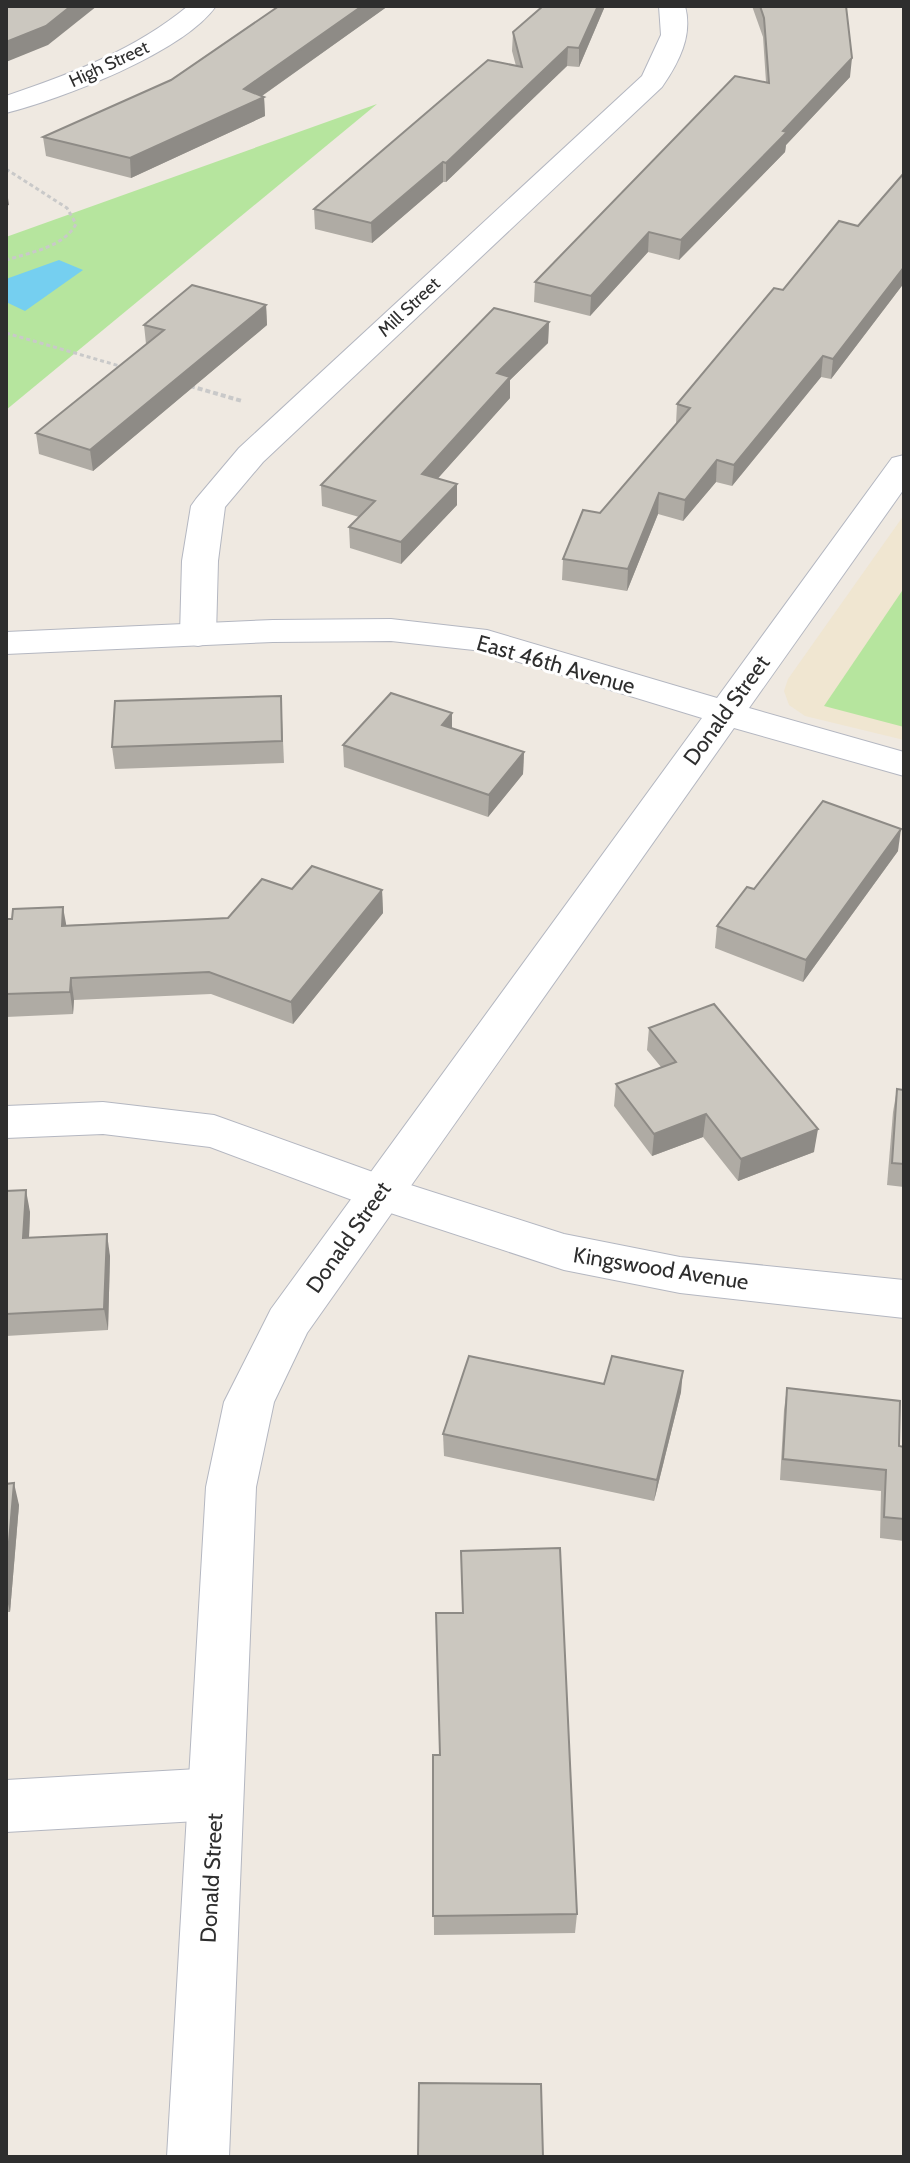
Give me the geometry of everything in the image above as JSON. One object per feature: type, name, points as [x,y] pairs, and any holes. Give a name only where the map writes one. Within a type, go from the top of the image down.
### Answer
[{"type":"street","name":"High Street","points":[[6,105],[75,81],[156,43],[203,6]]},
{"type":"street","name":"Mill Street","points":[[198,635],[200,561],[208,506],[251,455],[653,81],[671,51],[676,18],[672,6]]},
{"type":"street","name":"Donald Street","points":[[198,2157],[231,1487],[249,1402],[288,1322],[904,465]]},
{"type":"street","name":"East 46th Avenue","points":[[6,643],[391,630],[487,641],[904,764]]},
{"type":"street","name":"Kingswood Avenue","points":[[6,1122],[103,1118],[214,1131],[379,1192],[564,1252],[634,1267],[904,1299]]},
{"type":"street","points":[[6,1806],[215,1794]]},
{"type":"path","points":[[6,169],[67,208],[76,224],[69,236],[6,260]]},
{"type":"path","points":[[6,333],[126,368]]},
{"type":"path","points":[[187,386],[293,416]]},
{"type":"shaded area","points":[[904,515],[904,740],[805,716],[789,705],[784,691],[788,679]]},
{"type":"green space","points":[[377,104],[6,410],[6,237]]},
{"type":"green space","points":[[904,588],[904,727],[824,706]]},
{"type":"water","points":[[59,260],[83,270],[25,311],[6,302],[6,279]]},
{"type":"building","points":[[6,6],[71,6],[46,26],[6,42]]},
{"type":"building","points":[[279,6],[362,6],[244,89],[264,97],[130,158],[43,137],[171,80]]},
{"type":"building","points":[[543,6],[598,6],[579,48],[568,47],[446,163],[443,162],[371,223],[314,209],[488,60],[522,67],[513,32]]},
{"type":"building","points":[[760,6],[846,6],[852,58],[783,131],[787,132],[681,240],[649,232],[591,296],[535,282],[735,76],[769,83],[764,18]]},
{"type":"building","points":[[904,173],[904,267],[833,359],[823,356],[734,465],[717,460],[685,500],[659,493],[628,569],[563,559],[583,510],[600,513],[690,408],[677,404],[774,288],[783,290],[839,221],[858,226]]},
{"type":"building","points":[[192,285],[266,305],[90,450],[36,433],[164,330],[144,325]]},
{"type":"building","points":[[494,308],[549,322],[497,373],[510,377],[422,474],[457,484],[401,542],[349,527],[375,501],[321,485]]},
{"type":"building","points":[[391,693],[452,713],[442,725],[524,752],[489,795],[343,745]]},
{"type":"building","points":[[281,696],[282,741],[112,747],[115,701]]},
{"type":"building","points":[[823,801],[901,829],[806,960],[717,926],[747,887],[754,889]]},
{"type":"building","points":[[312,866],[382,890],[291,1002],[209,972],[71,978],[70,992],[6,994],[6,919],[12,919],[13,909],[63,907],[62,926],[228,918],[262,879],[292,889]]},
{"type":"building","points":[[714,1004],[818,1129],[741,1159],[706,1114],[654,1134],[616,1084],[676,1062],[649,1028]]},
{"type":"building","points":[[897,1089],[904,1090],[904,1164],[892,1163]]},
{"type":"building","points":[[26,1190],[23,1238],[107,1234],[104,1309],[6,1314],[6,1191]]},
{"type":"building","points":[[469,1356],[604,1384],[612,1356],[683,1371],[657,1480],[443,1434]]},
{"type":"building","points":[[787,1388],[900,1401],[899,1446],[904,1447],[904,1519],[884,1517],[886,1470],[783,1459]]},
{"type":"building","points":[[14,1483],[6,1577],[6,1484]]},
{"type":"building","points":[[560,1548],[577,1914],[433,1916],[433,1755],[440,1755],[436,1613],[463,1613],[461,1551]]},
{"type":"building","points":[[419,2083],[541,2084],[543,2157],[418,2157]]}]
